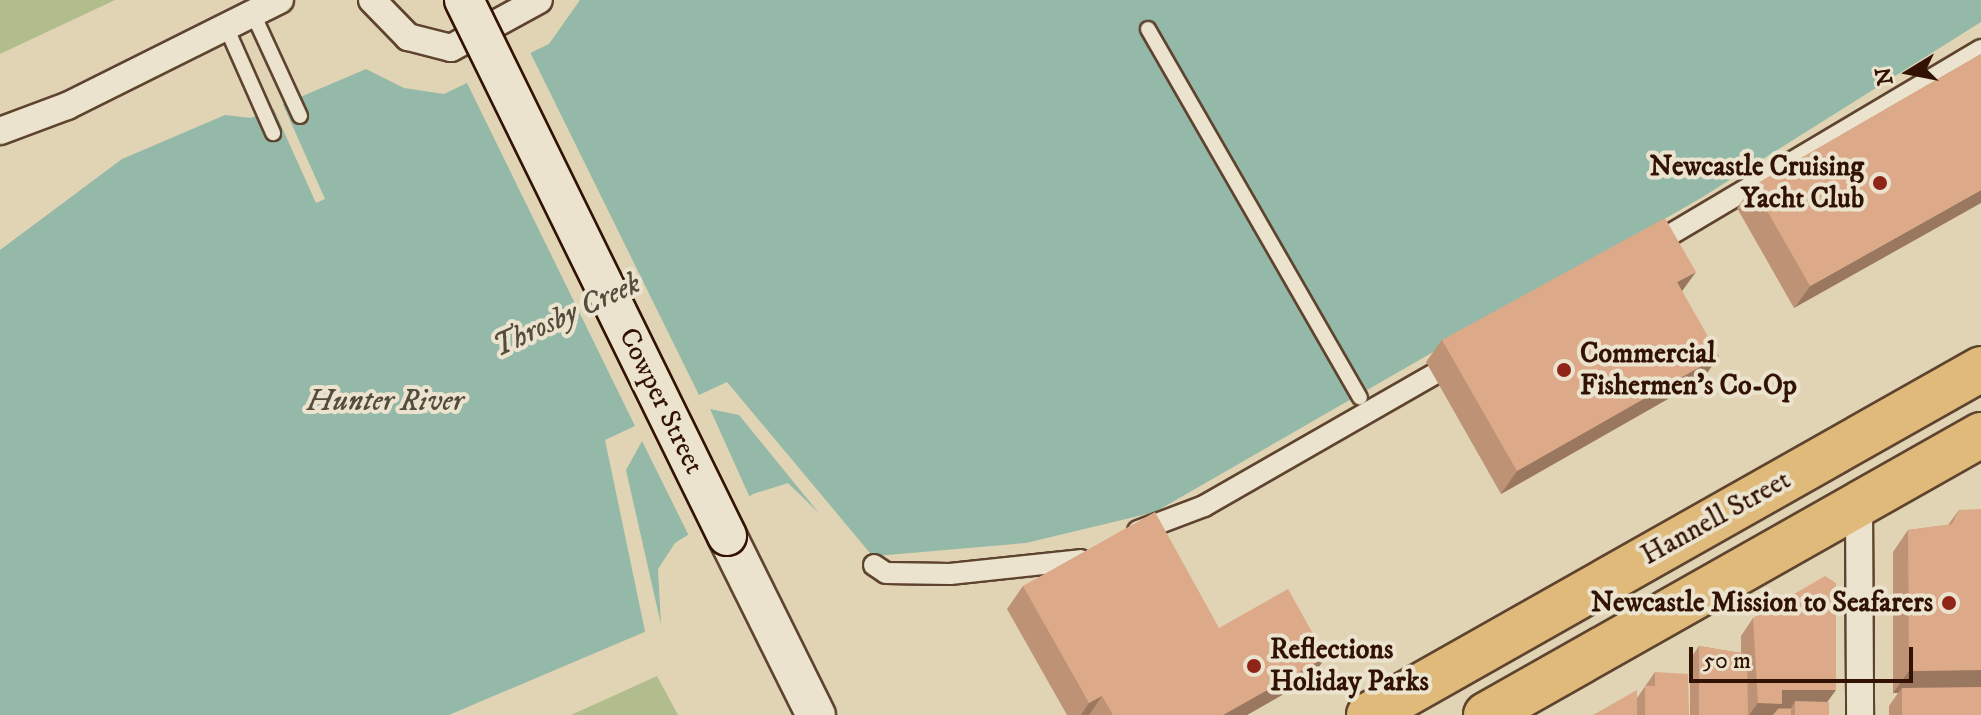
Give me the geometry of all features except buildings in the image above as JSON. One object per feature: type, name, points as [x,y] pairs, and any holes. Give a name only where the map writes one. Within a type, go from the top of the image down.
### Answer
[{"type":"highway","name":"Hannell Street","points":[[1369,715],[1981,369]]},
{"type":"highway","name":"Hannell Street","points":[[1486,715],[1981,435]]},
{"type":"main road","name":"Cowper Street","points":[[464,0],[816,715]]},
{"type":"street","points":[[0,131],[227,29],[280,0]]},
{"type":"street","points":[[372,0],[408,37],[451,48],[539,0]]},
{"type":"street","points":[[1627,260],[1981,50]]},
{"type":"street","points":[[874,565],[886,573],[1034,570],[1072,564],[1110,544],[1204,506],[1478,348]]},
{"type":"street","points":[[1859,504],[1860,715]]},
{"type":"lane","points":[[254,16],[300,116]]},
{"type":"lane","points":[[227,29],[273,133]]},
{"type":"lane","points":[[1148,29],[1360,397]]},
{"type":"shaded area","points":[[0,0],[115,0],[0,54]]},
{"type":"shaded area","points":[[657,676],[678,715],[571,715]]},
{"type":"water","name":"Hunter River","points":[[580,0],[1981,0],[1981,22],[1701,198],[1155,512],[1026,543],[864,557],[788,483],[753,494],[675,543],[658,569],[661,625],[449,715],[0,715],[0,250],[122,159],[225,115],[251,118],[366,69],[404,88],[444,94],[549,44]]},
{"type":"pier","points":[[529,50],[699,395],[727,382],[875,559],[862,560],[840,539],[739,415],[710,409],[751,500],[690,538],[642,441],[626,470],[662,629],[646,636],[605,440],[635,426],[466,81]]},
{"type":"pier","points":[[280,98],[325,199],[316,203],[271,103]]},
{"type":"place","name":"Newcastle Cruising Yacht Club","points":[[1880,183]]},
{"type":"place","name":"Commercial Fishermen’s Co-Op","points":[[1564,370]]},
{"type":"place","name":"Newcastle Mission to Seafarers","points":[[1949,603]]},
{"type":"place","name":"Reflections Holiday Parks","points":[[1254,666]]},
{"type":"water label","name":"Throsby Creek","points":[[567,316]]}]
